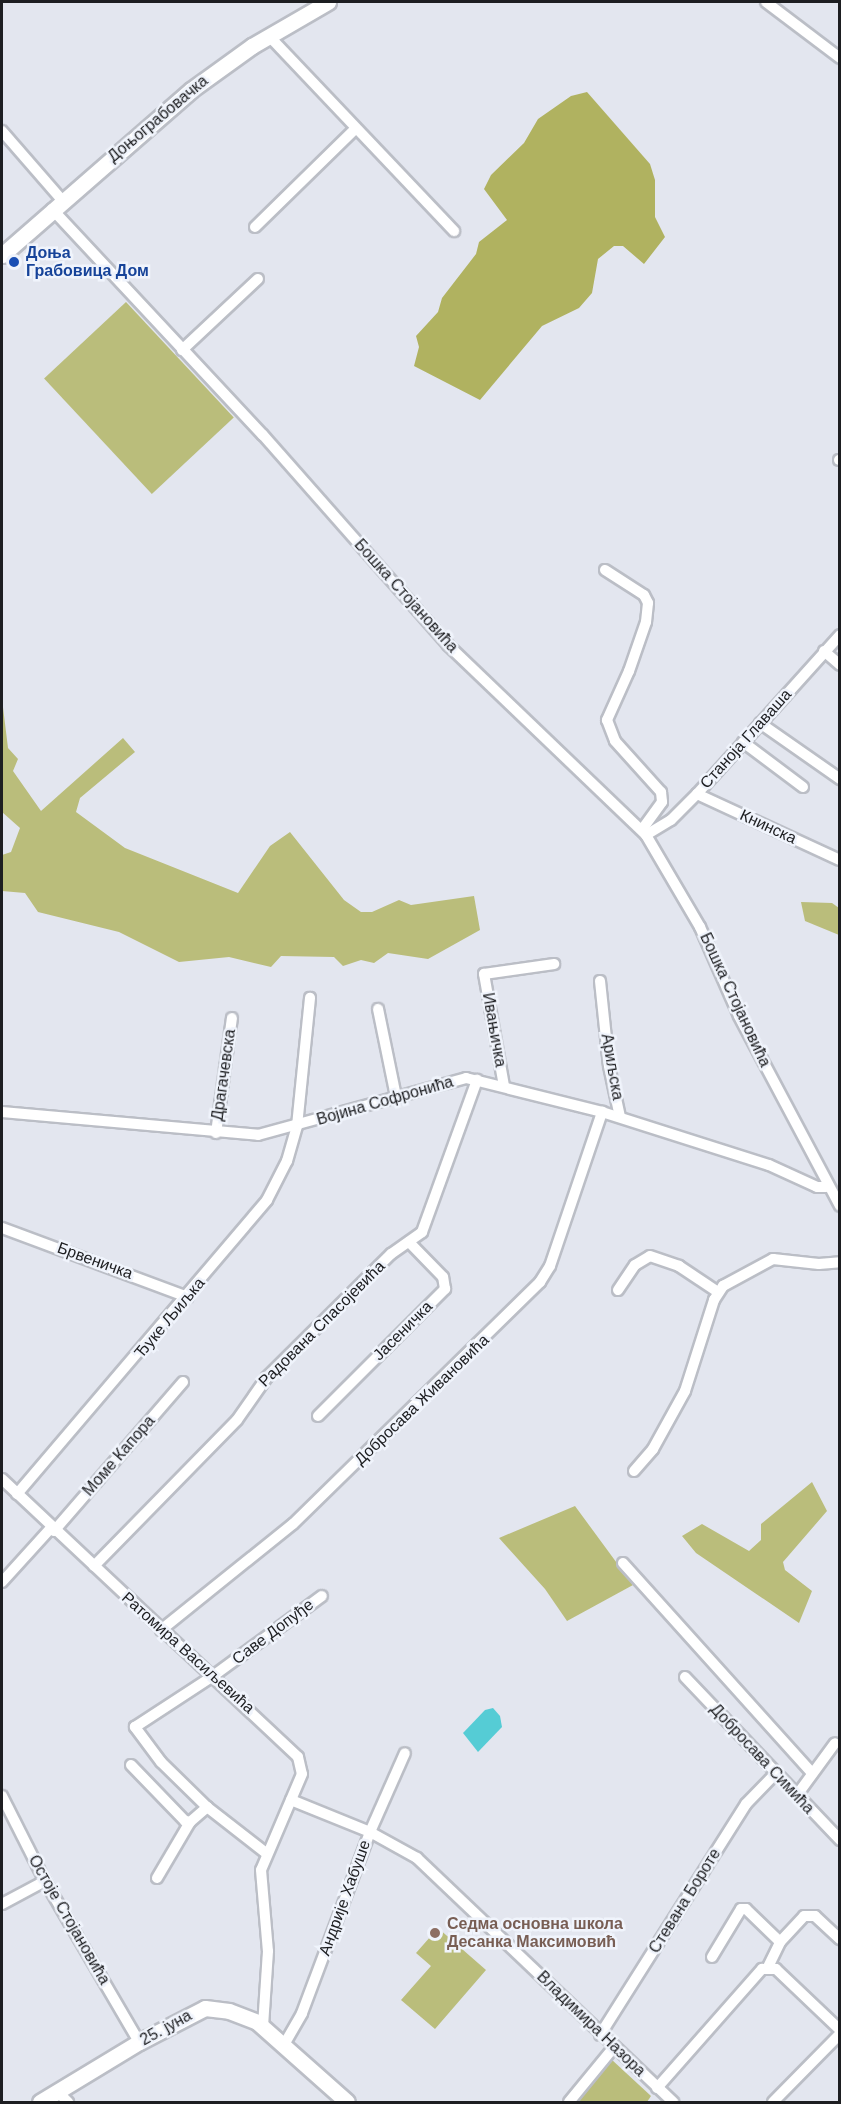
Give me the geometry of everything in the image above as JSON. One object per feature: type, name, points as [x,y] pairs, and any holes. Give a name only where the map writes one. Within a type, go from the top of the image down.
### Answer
[{"type":"street","name":"Доњограбовачка","points":[[2,255],[191,90],[269,36],[328,2]]},
{"type":"street","points":[[766,2],[840,58]]},
{"type":"street","points":[[269,36],[454,231]]},
{"type":"street","points":[[255,227],[356,128]]},
{"type":"street","name":"Бошка Стојановића","points":[[2,131],[57,205],[182,350],[263,435],[448,645],[644,832],[700,927],[739,1016],[826,1187],[840,1206]]},
{"type":"street","points":[[182,350],[258,279]]},
{"type":"street","points":[[605,570],[644,595],[648,603],[646,622],[629,671],[607,720],[615,741],[661,792],[662,802],[644,832]]},
{"type":"street","name":"Станоја Главаша","points":[[644,832],[666,824],[697,794],[840,635]]},
{"type":"street","points":[[824,651],[840,665]]},
{"type":"street","points":[[760,723],[840,779]]},
{"type":"street","points":[[743,742],[803,787]]},
{"type":"street","name":"Книнска","points":[[697,794],[840,860]]},
{"type":"street","name":"Ивањичка","points":[[504,1086],[484,974],[554,964]]},
{"type":"street","name":"Ариљска","points":[[600,981],[609,1066],[620,1117]]},
{"type":"street","name":"Ђуке Љиљка","points":[[17,1494],[188,1297],[267,1200],[287,1161],[297,1126],[310,998]]},
{"type":"street","points":[[378,1009],[396,1097]]},
{"type":"street","name":"Драгачевска","points":[[216,1133],[232,1018]]},
{"type":"street","name":"Војина Софронића","points":[[2,1112],[258,1135],[297,1126],[457,1079],[477,1080],[620,1117],[769,1165],[814,1187],[826,1187]]},
{"type":"street","name":"Радована Спасојевића","points":[[94,1566],[237,1420],[267,1377],[391,1254],[422,1232],[429,1218],[477,1080]]},
{"type":"street","name":"Добросава Живановића","points":[[161,1629],[293,1524],[540,1282],[550,1266],[602,1112]]},
{"type":"street","name":"Брвеничка","points":[[2,1228],[188,1297]]},
{"type":"street","name":"Јасеничка","points":[[318,1416],[445,1289],[443,1277],[409,1242]]},
{"type":"street","points":[[618,1290],[635,1265],[650,1256],[679,1266],[718,1292]]},
{"type":"street","points":[[634,1472],[653,1449],[685,1391],[718,1292],[730,1281],[773,1259],[819,1264],[840,1262]]},
{"type":"street","name":"Моме Капора","points":[[2,1582],[183,1382]]},
{"type":"street","name":"Ратомира Васиљевића","points":[[2,1479],[52,1529],[298,1757],[302,1774],[266,1853],[260,1879],[268,1951],[263,2026]]},
{"type":"street","points":[[623,1563],[812,1773]]},
{"type":"street","name":"Саве Допуђе","points":[[207,1807],[161,1762],[135,1727],[213,1676],[322,1596]]},
{"type":"street","name":"Добросава Симића","points":[[685,1677],[840,1840]]},
{"type":"street","points":[[796,1795],[835,1743]]},
{"type":"street","name":"Андрије Хабуше","points":[[285,2043],[302,2013],[370,1832],[405,1753]]},
{"type":"street","points":[[131,1765],[180,1817],[190,1822]]},
{"type":"street","name":"Стевана Бороте","points":[[600,2035],[746,1804],[776,1773]]},
{"type":"street","name":"Владимира Назора","points":[[291,1800],[370,1832],[417,1858],[673,2103]]},
{"type":"street","name":"Остоје Стојановића","points":[[3,1802],[45,1881],[139,2042]]},
{"type":"street","points":[[157,1878],[190,1822],[207,1807],[266,1853]]},
{"type":"street","points":[[2,1904],[45,1881]]},
{"type":"street","points":[[712,1957],[741,1909],[746,1909],[780,1942]]},
{"type":"street","points":[[657,2088],[706,2037],[754,1975],[768,1967],[780,1942],[798,1920],[811,1915],[840,1939]]},
{"type":"street","points":[[768,1967],[782,1973],[840,2032],[773,2103]]},
{"type":"street","name":"25. јуна","points":[[40,2103],[64,2098],[139,2042],[205,2008],[240,2014],[263,2026],[285,2043],[347,2103]]},
{"type":"street","points":[[569,2103],[614,2047]]},
{"type":"green space","points":[[126,302],[234,418],[152,494],[44,378]]},
{"type":"green space","points":[[2,699],[8,748],[18,759],[13,771],[41,811],[123,738],[135,752],[80,798],[76,812],[125,848],[238,893],[270,846],[290,832],[344,900],[361,912],[372,912],[399,900],[411,905],[474,896],[480,930],[428,959],[388,953],[374,963],[361,960],[343,966],[334,957],[281,956],[271,967],[229,957],[179,962],[119,932],[38,912],[25,893],[2,891],[2,855],[11,852],[20,828],[2,812]]},
{"type":"green space","points":[[801,902],[832,903],[839,908],[839,935],[805,921]]},
{"type":"green space","points":[[812,1482],[827,1511],[783,1562],[785,1570],[812,1591],[799,1623],[696,1553],[682,1536],[702,1524],[749,1551],[761,1540],[761,1524]]},
{"type":"green space","points":[[575,1506],[633,1585],[567,1621],[545,1589],[499,1538]]},
{"type":"green space","points":[[438,1928],[486,1970],[435,2029],[401,2000],[431,1966],[416,1953]]},
{"type":"green space","points":[[611,2059],[651,2096],[647,2102],[575,2102]]},
{"type":"shaded area","points":[[587,92],[650,164],[655,180],[655,217],[665,237],[644,264],[623,246],[614,246],[598,259],[592,293],[579,308],[542,326],[480,400],[414,366],[419,347],[416,336],[438,312],[442,298],[476,254],[479,242],[507,220],[484,189],[491,175],[524,143],[538,119],[571,96]]},
{"type":"water","points":[[493,1708],[500,1716],[502,1727],[478,1752],[463,1733],[485,1710]]},
{"type":"place","name":"Доња Грабовица Дом","points":[[14,262]]},
{"type":"place","name":"Седма основна школа Десанка Максимовић","points":[[435,1933]]}]
